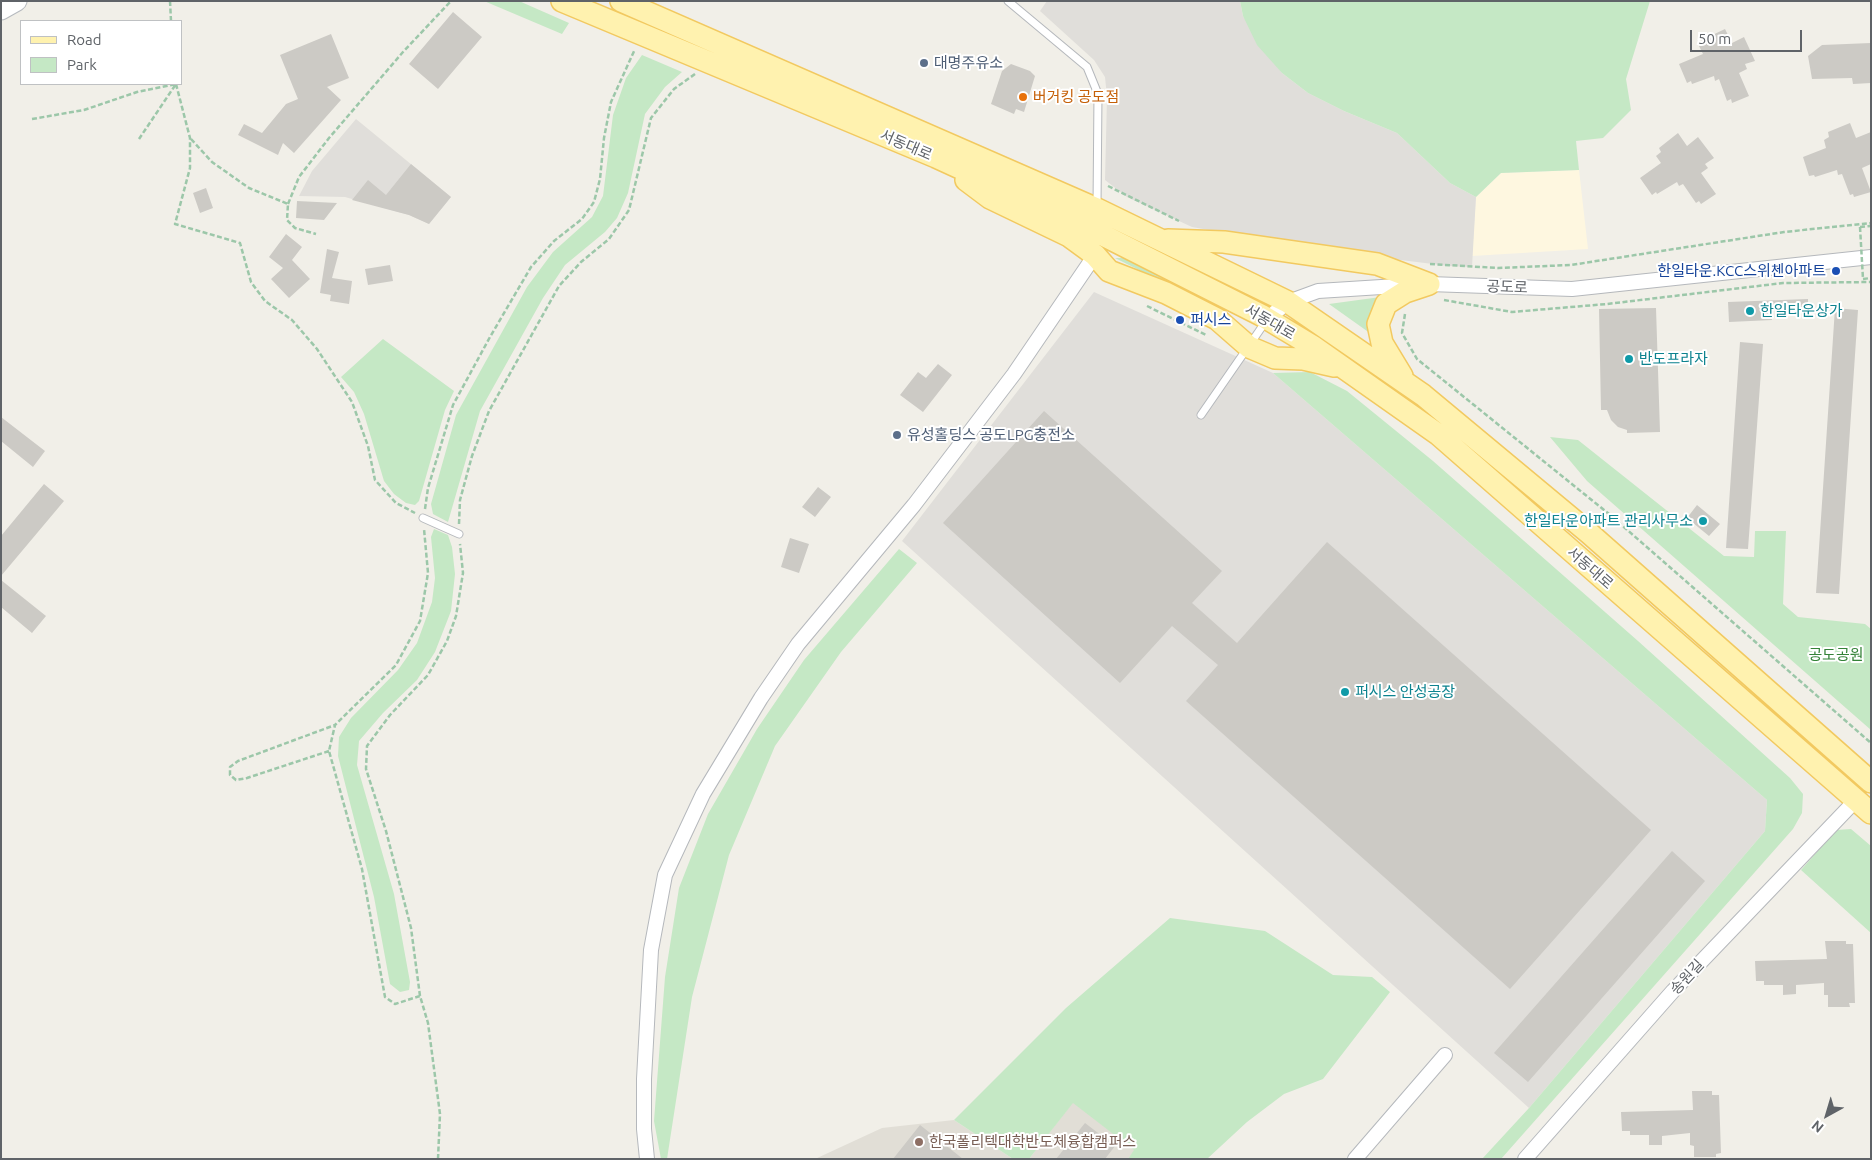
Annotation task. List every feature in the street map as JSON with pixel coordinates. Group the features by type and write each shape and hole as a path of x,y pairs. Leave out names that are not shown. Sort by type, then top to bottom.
{"main road":[{"path":"1,10 17,1"},
{"name":"서동대로","path":"562,1 936,157 1069,218 1267,319 1347,368 1439,435 1863,806"},
{"name":"서동대로","path":"621,1 1097,209 1288,302 1404,381 1589,533 1871,782"},
{"path":"936,157 990,198 1068,236 1095,255 1109,271 1166,293 1217,319 1250,347 1275,358 1303,359 1347,368"},
{"path":"1160,240 1224,242 1377,264 1433,282"},
{"path":"1404,381 1382,343 1378,324 1386,304 1405,292 1433,282"}],"street":[{"path":"647,1159 644,1129 644,1079 652,950 665,875 703,794 761,698 798,644 914,505 1002,389 1095,255"},
{"name":"공도로","path":"1267,319 1288,302 1318,291 1433,282 1572,288 1871,257"},
{"name":"송원길","path":"1524,1159 1673,991 1863,806"},
{"path":"1355,1159 1445,1055"}],"lane":[{"path":"1008,1 1087,67 1098,94 1099,182 1097,209"},
{"name":"공도로","path":"1201,415 1250,347 1267,319"},
{"path":"423,518 459,534"}],"path":[{"path":"170,1 171,20"},
{"path":"316,234 295,228 288,220 288,204 299,177 329,138 403,52 451,1"},
{"path":"438,1159 440,1114 428,1024 420,996 408,919 386,831 366,769 367,746 390,715 428,674 447,641 456,616 463,572 459,534 460,500 472,456 489,411 558,286 581,262 609,239 629,210 651,118 674,89 711,63"},
{"path":"32,119 84,110 137,92 171,85"},
{"path":"139,139 175,85"},
{"path":"176,85 190,138 190,168 175,224 240,243 251,282 265,301 292,320 310,342 352,402 368,446 375,480 396,503 423,518"},
{"path":"190,138 212,162 249,188 288,204"},
{"path":"1099,182 1184,223"},
{"path":"1871,224 1860,227 1864,279 1871,280"},
{"path":"1433,282 1498,268 1571,264 1784,232 1871,224"},
{"path":"1433,282 1512,312 1607,304 1783,283 1871,280"},
{"path":"1409,309 1404,316 1402,333 1417,359 1609,514 1871,743"},
{"path":"1201,333 1206,336"},
{"path":"328,751 247,778 236,780 230,775 230,767 238,761 335,725"}],"shaded area":[{"path":"1047,1 1240,1 1243,16 1282,73 1308,93 1344,111 1397,133 1450,183 1476,197 1472,267 1449,266 1320,250 1192,227 1127,197 1105,180 1107,97 1105,77 1094,60 1040,11"},
{"path":"356,119 451,197 429,224 409,215 345,197 299,196 312,171"},
{"path":"1579,170 1588,249 1472,256 1476,197 1501,173"},
{"path":"1094,292 1273,373 1767,800 1765,831 1529,1108 902,541"},
{"name":"한국폴리텍대학반도체융합캠퍼스","path":"1073,1102 1135,1150 1128,1159 1029,1159"},
{"name":"한국폴리텍대학반도체융합캠퍼스","path":"954,1120 1013,1159 815,1159 882,1128"}],"green space":[{"path":"484,1 519,1 569,23 562,34"},
{"path":"1240,1 1650,1 1626,79 1631,110 1603,138 1576,141 1579,170 1501,173 1476,197 1450,183 1397,133 1344,111 1308,93 1282,73 1257,45 1243,16"},
{"path":"642,55 682,72 665,87 645,114 628,193 617,218 605,232 565,265 543,298 480,411 448,522 433,514 431,504 456,415 527,287 553,252 592,217 603,196 613,115 626,78"},
{"path":"1115,258 1125,258 1223,303 1219,310"},
{"path":"1388,296 1381,341 1329,304"},
{"path":"383,339 454,391 445,410 419,501 415,505 406,503 394,494 384,481 364,414 354,392 341,377"},
{"path":"1310,372 1347,391 1433,461 1638,641 1790,778 1803,794 1802,813 1793,829 1501,1159 1482,1159 1529,1108 1765,831 1767,800 1273,373"},
{"name":"공도공원","path":"1550,437 1578,440 1724,556 1754,557 1755,531 1786,531 1783,604 1798,617 1865,624 1871,629 1871,730 1587,481"},
{"path":"434,529 448,535 452,547 455,574 451,611 435,652 417,680 383,713 359,741 357,765 394,894 410,982 409,990 400,992 390,984 374,897 338,756 339,737 351,718 398,670 417,643 432,602 435,578 431,537"},
{"path":"899,549 917,563 841,652 775,746 729,855 692,997 667,1159 661,1159 654,1121 665,977 679,888 708,814 757,729 804,660"},
{"path":"1851,829 1871,846 1871,933 1801,870 1836,830"},
{"path":"1170,918 1265,931 1333,975 1372,977 1390,992 1323,1079 1284,1094 1247,1122 1207,1159 1128,1159 1134,1150 1073,1103 1029,1159 1013,1159 954,1120 1066,1008"}],"building":[{"path":"453,12 482,37 438,89 409,64"},
{"path":"1725,29 1732,43 1744,37 1755,61 1745,64 1747,69 1739,73 1749,96 1732,103 1731,99 1727,101 1719,79 1715,81 1714,76 1692,84 1691,81 1687,83 1679,64 1703,54 1699,46 1705,43 1704,39"},
{"path":"331,34 349,78 327,87 341,100 294,153 283,143 278,155 238,135 244,124 262,133 286,104 298,99 280,55"},
{"path":"1871,43 1871,83 1853,84 1852,78 1812,79 1808,56 1822,45"},
{"path":"1011,64 1030,71 1035,76 1024,112 1016,109 1014,114 991,104 1002,71"},
{"path":"1850,123 1856,138 1871,132 1871,164 1862,168 1871,192 1854,197 1853,194 1850,195 1842,174 1838,175 1837,170 1815,177 1814,175 1809,176 1803,157 1826,148 1824,140 1829,137 1828,132"},
{"path":"1678,133 1687,146 1698,137 1714,158 1705,164 1708,168 1701,173 1716,194 1701,204 1699,201 1696,203 1683,184 1679,186 1677,182 1652,195 1640,178 1661,163 1656,156 1661,152 1659,148"},
{"path":"411,164 451,197 429,224 409,215 352,200 368,180 386,195"},
{"path":"206,188 213,208 200,213 193,193"},
{"path":"297,201 337,203 324,220 296,218"},
{"path":"286,234 302,247 292,260 310,279 289,298 271,279 283,268 269,257"},
{"path":"327,249 339,252 332,278 352,281 349,304 330,301 331,295 320,293"},
{"path":"390,265 393,281 368,285 365,269"},
{"name":"한일타운상가","path":"1808,299 1808,312 1771,311 1772,320 1729,322 1728,302"},
{"name":"반도프라자","path":"1656,308 1660,432 1627,433 1627,430 1618,427 1611,420 1607,410 1601,410 1599,309"},
{"path":"1835,308 1858,310 1839,594 1816,593"},
{"path":"1740,342 1763,344 1748,549 1726,548"},
{"path":"938,364 952,375 923,412 900,395 918,372 926,378"},
{"name":"퍼시스 안성공장","path":"1044,411 1222,571 1192,603 1237,643 1327,542 1651,830 1510,989 1186,701 1218,665 1172,626 1120,683 943,523"},
{"path":"1,417 45,451 33,467 1,441"},
{"path":"44,484 64,501 1,576 1,536"},
{"path":"818,487 831,497 815,517 802,507"},
{"name":"한일타운아파트 관리사무소","path":"1697,505 1720,524 1709,536 1687,518"},
{"path":"790,538 809,544 799,573 781,567"},
{"path":"1,580 46,616 32,633 1,607"},
{"path":"1672,851 1705,881 1528,1082 1494,1053"},
{"path":"1825,941 1846,941 1846,944 1853,944 1855,1003 1849,1003 1850,1007 1828,1007 1828,995 1824,995 1824,983 1796,985 1796,994 1783,995 1783,985 1764,985 1764,981 1756,981 1755,961 1827,959"},
{"path":"1692,1091 1712,1091 1712,1095 1719,1095 1721,1153 1716,1154 1716,1157 1694,1157 1694,1146 1690,1145 1690,1133 1662,1136 1662,1145 1649,1145 1649,1135 1630,1135 1630,1131 1622,1131 1621,1112 1693,1110"},
{"path":"1085,1123 1115,1146 1105,1159 1056,1159"},
{"path":"920,1125 963,1159 893,1159"}],"place":[{"name":"대명주유소","path":"924,63"},
{"name":"버거킹 공도점","path":"1023,97"},
{"name":"한일타운.KCC스위첸아파트","path":"1836,271"},
{"name":"한일타운상가","path":"1750,311"},
{"name":"퍼시스","path":"1180,320"},
{"name":"반도프라자","path":"1629,359"},
{"name":"유성홀딩스 공도LPG충전소","path":"897,435"},
{"name":"한일타운아파트 관리사무소","path":"1703,521"},
{"name":"퍼시스 안성공장","path":"1345,692"},
{"name":"한국폴리텍대학반도체융합캠퍼스","path":"919,1142"}]}
